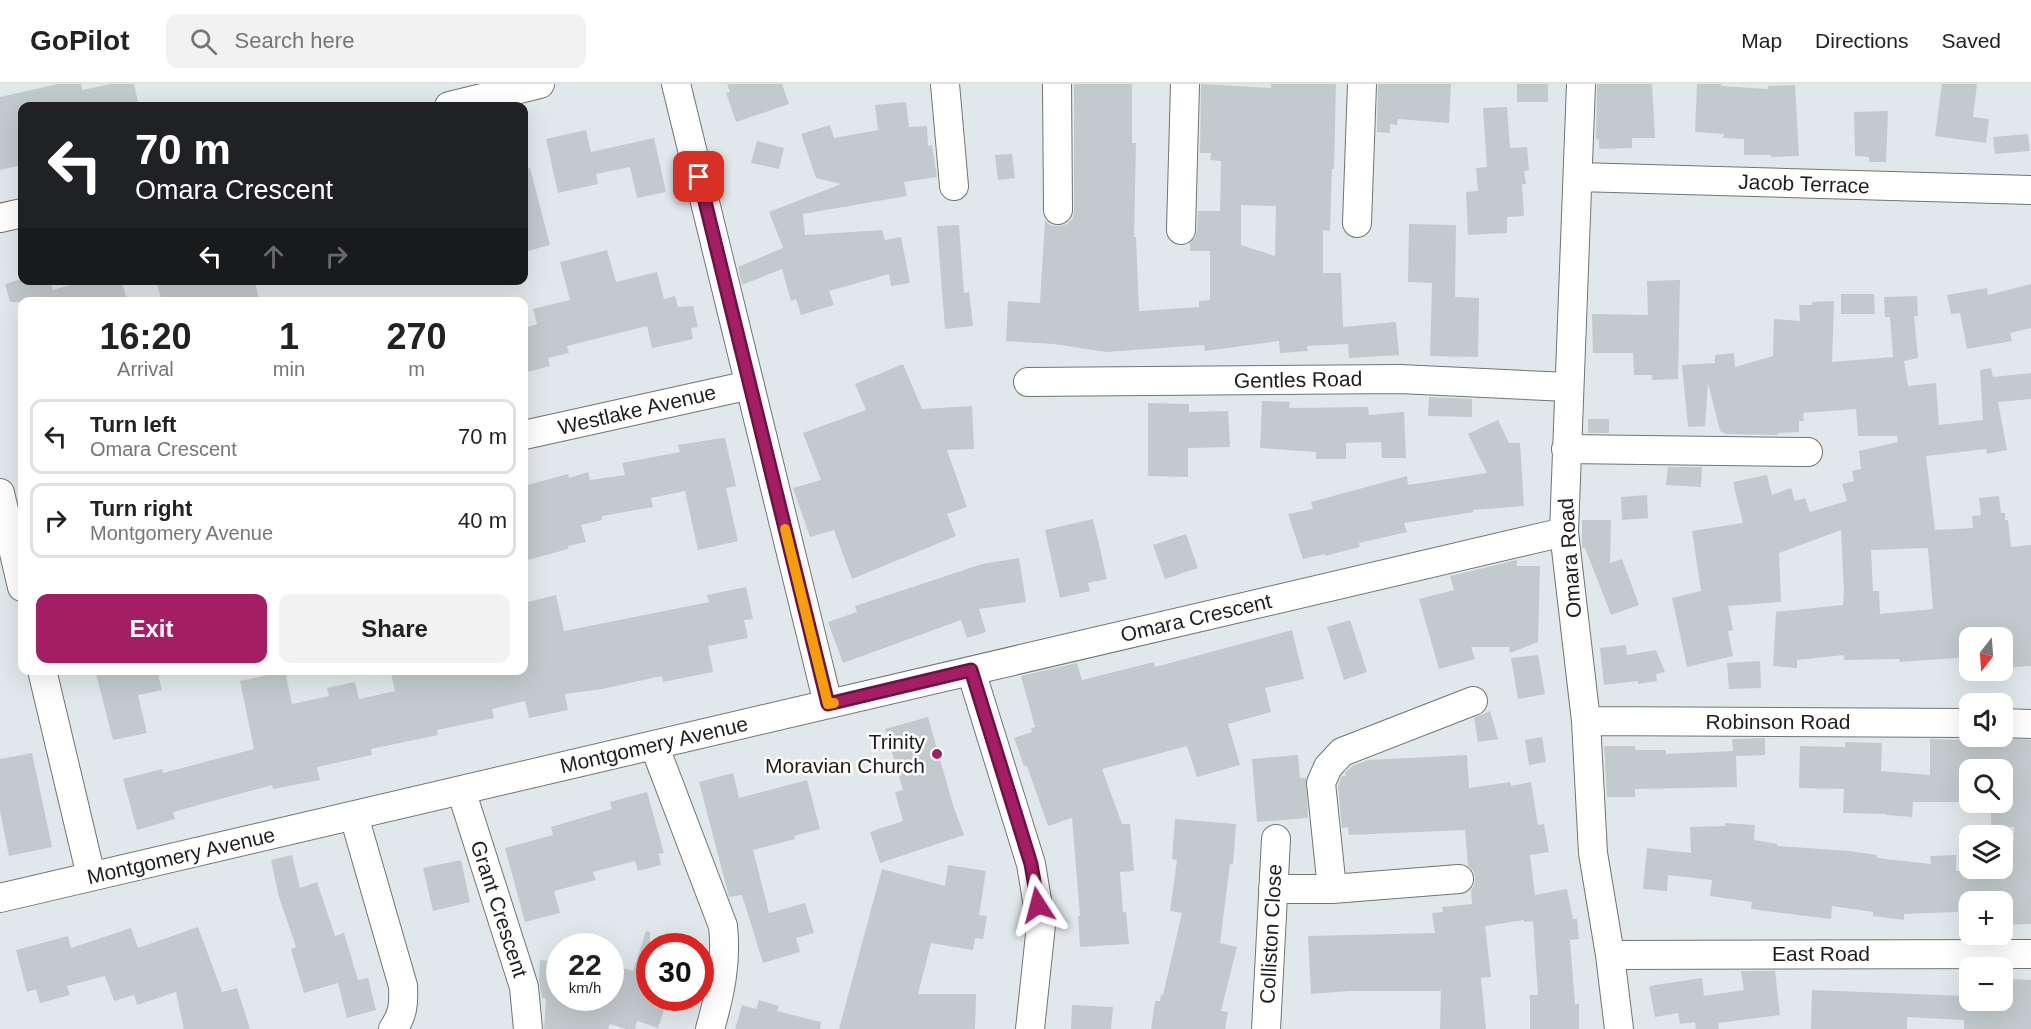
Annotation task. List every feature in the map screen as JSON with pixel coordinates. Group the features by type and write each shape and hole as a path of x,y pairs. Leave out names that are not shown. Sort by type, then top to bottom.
{"street":[{"path":"466,102 540,84"},
{"path":"676,84 828,704"},
{"path":"945,84 954,186"},
{"path":"1057,84 1058,210"},
{"path":"1181,230 1185,84"},
{"path":"1357,223 1362,84"},
{"name":"Omara Road","path":"1581,84 1564,532 1586,721 1593,853 1610,955 1619,1029"},
{"name":"Jacob Terrace","path":"1578,177 2031,190"},
{"path":"0,218 18,214"},
{"name":"Gentles Road","path":"1028,382 1400,379 1568,387"},
{"name":"Westlake Avenue","path":"528,434 750,385"},
{"path":"1566,449 1808,452"},
{"path":"0,493 18,573"},
{"name":"Omara Crescent","path":"828,704 1564,532"},
{"path":"971,670 1031,864 1041,925 1030,1029"},
{"path":"43,675 91,876"},
{"path":"1332,889 1321,783 1329,767 1342,752 1473,701"},
{"name":"Montgomery Avenue","path":"0,898 828,704"},
{"name":"Robinson Road","path":"1586,721 1959,723"},
{"path":"2013,723 2031,724"},
{"path":"654,745 723,926 726,952 723,980 710,1029"},
{"name":"Grant Crescent","path":"461,790 524,987 528,1029"},
{"path":"354,816 403,986 402,1011 393,1029"},
{"name":"Colliston Close","path":"1272,1028 1273,889 1276,839"},
{"path":"1273,889 1332,889 1459,879"},
{"name":"East Road","path":"1610,955 2031,954"}],"building":[{"path":"58,84 81,84 82,90 111,84 134,84 138,102 18,102 18,166 0,170 0,97"},
{"path":"727,84 782,84 789,104 736,122 726,93 730,92"},
{"path":"1074,84 1132,84 1132,143 1136,143 1134,237 1136,237 1139,311 1199,307 1199,301 1210,300 1210,251 1190,251 1190,243 1197,231 1198,211 1220,211 1221,161 1210,160 1211,153 1200,153 1201,84 1271,88 1271,84 1336,84 1330,231 1323,230 1323,273 1341,273 1343,327 1396,322 1399,355 1349,358 1348,344 1307,346 1308,351 1280,353 1279,341 1205,351 1204,345 1106,352 1054,344 1006,341 1008,301 1040,303 1045,220 1050,225 1067,224 1073,218","holes":["1241,205 1276,206 1275,256 1241,245"]},
{"path":"1378,84 1451,84 1449,123 1398,119 1397,125 1390,124 1390,133 1377,132"},
{"path":"1517,84 1548,84 1548,102 1517,102"},
{"path":"1597,84 1652,84 1655,138 1632,138 1632,148 1599,149 1599,139 1596,140"},
{"path":"1697,84 1768,89 1768,86 1795,85 1799,156 1744,155 1744,139 1723,138 1724,134 1695,132"},
{"path":"1942,84 1977,84 1973,117 1989,119 1986,143 1935,136"},
{"path":"906,102 909,127 927,126 928,146 932,145 937,177 904,182 907,196 803,214 805,235 882,230 885,240 901,237 910,283 891,286 889,274 829,291 834,305 801,315 796,299 791,301 782,269 742,285 738,267 783,248 769,212 841,184 816,178 801,134 830,125 834,138 878,130 875,105"},
{"path":"1507,107 1510,148 1527,147 1529,170 1524,171 1526,184 1522,184 1524,216 1507,217 1507,233 1468,235 1466,192 1478,191 1476,168 1487,167 1483,108"},
{"path":"1888,111 1886,162 1869,162 1869,157 1855,156 1854,112"},
{"path":"586,130 591,152 654,138 666,192 637,198 630,167 596,174 598,184 558,193 546,139"},
{"path":"2028,134 2030,151 1995,154 1993,137"},
{"path":"757,141 784,148 779,169 751,163"},
{"path":"1012,154 1015,178 998,180 995,155"},
{"path":"528,168 530,168 550,245 528,251"},
{"path":"1409,224 1456,225 1455,297 1479,298 1478,357 1430,356 1432,283 1408,282"},
{"path":"959,225 964,293 969,292 973,326 945,329 937,226"},
{"path":"607,250 616,282 657,272 664,299 675,296 678,307 693,306 698,327 691,328 693,339 652,348 647,326 567,346 569,353 548,358 550,366 528,372 528,327 537,324 533,309 570,300 560,262"},
{"path":"18,280 18,285 52,285 53,290 70,285 123,285 126,297 18,297 18,302 10,302 5,284"},
{"path":"1680,280 1678,379 1652,380 1652,375 1634,375 1633,353 1593,353 1592,314 1648,315 1647,281"},
{"path":"2031,284 2031,328 2010,333 2012,341 1967,349 1960,313 1951,314 1947,295 1987,288 1988,295"},
{"path":"157,285 255,285 259,297 161,297"},
{"path":"1841,294 1874,294 1875,314 1841,314"},
{"path":"1917,296 1918,316 1914,316 1918,358 1904,361 1908,386 1936,383 1939,425 1983,420 1980,370 1991,368 1993,377 2031,373 2031,399 1998,402 2007,450 1987,454 1986,449 1926,456 1935,530 1973,528 1972,516 1981,515 1979,498 1999,496 2001,513 2005,513 2005,520 2008,520 2011,547 2031,545 2031,666 2013,667 2013,627 1959,627 1959,658 1900,662 1899,659 1844,660 1844,655 1797,660 1797,668 1773,666 1776,612 1843,605 1841,530 1779,553 1781,602 1728,606 1733,630 1728,631 1733,656 1687,667 1672,598 1701,591 1692,531 1743,523 1733,482 1767,475 1772,495 1791,488 1795,501 1805,498 1810,512 1847,501 1842,484 1854,481 1852,471 1861,469 1859,451 1898,442 1897,436 1858,436 1856,409 1803,413 1804,421 1799,421 1799,432 1778,433 1778,435 1726,434 1720,431 1708,383 1705,426 1688,427 1682,365 1715,363 1715,355 1734,353 1735,367 1773,356 1774,319 1800,321 1799,305 1834,301 1832,362 1893,357 1890,317 1885,317 1884,297","holes":["1928,548 1933,609 1880,614 1879,591 1873,591 1871,550"]},
{"path":"903,364 922,409 972,406 974,449 947,450 967,507 947,514 956,536 852,579 834,530 810,537 793,488 821,480 803,433 866,410 855,384"},
{"path":"1429,397 1472,399 1472,417 1428,416"},
{"path":"1262,401 1290,402 1289,408 1368,407 1369,415 1404,412 1406,458 1382,458 1381,442 1346,443 1346,459 1316,459 1316,452 1260,448"},
{"path":"1148,403 1189,404 1189,412 1228,411 1230,447 1188,448 1188,477 1148,476"},
{"path":"1588,419 1609,419 1609,433 1588,433"},
{"path":"1498,420 1509,443 1520,443 1524,506 1473,510 1474,512 1404,523 1407,532 1359,543 1360,547 1303,559 1288,514 1313,509 1311,502 1407,476 1408,485 1487,473 1468,434"},
{"path":"725,438 736,486 726,488 738,541 698,550 685,491 651,498 653,507 602,516 602,520 581,525 586,542 528,560 528,485 568,474 569,478 588,472 590,480 625,475 622,463 680,452 678,445"},
{"path":"1668,467 1702,467 1701,487 1666,485"},
{"path":"1647,495 1648,518 1622,520 1621,497"},
{"path":"1093,519 1107,579 1088,583 1090,591 1060,598 1045,530"},
{"path":"1582,520 1611,520 1610,563 1622,559 1639,605 1611,615 1585,548 1582,548"},
{"path":"1186,534 1198,568 1165,579 1153,545"},
{"path":"1019,558 1026,602 979,609 986,632 967,638 961,620 843,663 828,622 857,612 855,606 982,564"},
{"path":"1517,560 1517,566 1540,566 1538,642 1510,653 1509,647 1471,647 1475,659 1439,669 1419,599 1454,590 1450,576"},
{"path":"746,587 753,619 744,620 748,638 708,646 713,672 663,682 662,676 602,689 565,694 568,710 529,718 525,701 492,709 494,718 437,730 438,735 371,749 372,755 317,767 320,780 273,789 272,785 173,812 175,819 137,830 123,779 162,769 163,773 254,749 240,681 267,675 286,675 292,704 329,696 327,688 355,682 359,699 395,691 391,675 528,675 528,602 556,595 564,631 709,602 707,595"},
{"path":"1350,620 1367,672 1344,680 1327,627"},
{"path":"1292,630 1304,679 1265,688 1271,712 1228,724 1240,765 1197,777 1187,746 1102,769 1122,824 1130,824 1134,871 1120,872 1123,912 1126,912 1129,944 1080,947 1078,916 1080,916 1072,818 1048,826 1027,766 1024,766 1014,738 1032,732 1031,728 1035,727 1021,676 1077,663 1082,680 1154,662 1155,667"},
{"path":"1626,645 1627,655 1656,650 1665,672 1656,674 1657,681 1604,685 1600,648"},
{"path":"1538,655 1545,694 1518,699 1511,658"},
{"path":"1760,661 1761,688 1729,689 1727,663"},
{"path":"96,675 158,675 162,690 138,695 147,733 113,740"},
{"path":"1490,711 1498,739 1478,742 1474,718"},
{"path":"928,717 964,835 880,863 870,832 903,821 895,792 903,790 885,729"},
{"path":"1542,737 1546,762 1529,765 1525,740"},
{"path":"1765,738 1765,755 1736,756 1737,787 1635,789 1635,797 1607,797 1604,746 1635,746 1635,750 1666,750 1666,754 1733,751 1732,739"},
{"path":"1930,739 1959,740 1959,747 2013,747 2013,739 2031,740 2031,924 2013,925 2013,891 1959,891 1958,912 1904,914 1904,920 1873,916 1873,912 1832,906 1831,919 1751,909 1752,902 1710,896 1712,880 1668,875 1667,891 1643,889 1647,848 1691,853 1690,827 1725,826 1725,823 1755,825 1754,840 1777,844 1777,846 1849,851 1877,855 1877,858 1931,864 1930,856 1956,855 1956,871 1959,871 1959,879 2013,879 2014,827 2013,825 1991,825 1991,813 2013,813 2013,759 1959,759 1959,802 1913,802 1912,817 1843,813 1844,789 1799,788 1800,746 1845,747 1845,742 1882,743 1881,771 1930,775"},
{"path":"32,753 52,847 9,856 0,811 0,759"},
{"path":"1298,755 1300,778 1306,778 1308,818 1257,822 1252,759"},
{"path":"1467,755 1469,788 1510,782 1511,786 1531,782 1538,825 1544,824 1549,852 1530,855 1535,895 1567,889 1573,919 1577,919 1579,939 1570,940 1575,1004 1579,1004 1579,1029 1530,1029 1530,995 1538,995 1533,921 1524,922 1524,920 1485,926 1491,977 1481,978 1486,1029 1440,1029 1441,991 1350,991 1311,994 1308,936 1435,933 1432,913 1443,912 1442,907 1472,904 1471,890 1475,877 1473,870 1468,866 1465,830 1349,835 1348,827 1342,828 1338,786 1342,776 1346,776 1345,773 1352,766 1368,760"},
{"path":"733,773 739,798 807,780 820,829 794,836 795,839 753,850 769,913 805,903 814,933 796,938 800,952 763,963 742,895 729,897 699,782"},
{"path":"647,792 664,853 659,854 661,865 638,871 635,861 593,872 596,880 554,891 560,913 525,922 505,848 553,835 551,827 612,809 610,802"},
{"path":"1175,819 1236,824 1233,864 1230,864 1220,943 1237,947 1221,1011 1228,1012 1225,1029 1151,1029 1155,1001 1160,1001 1161,994 1163,995 1182,913 1170,911 1177,860 1172,859"},
{"path":"292,855 300,888 317,882 335,936 344,933 358,980 368,978 376,1010 347,1018 338,983 304,993 291,949 296,947 279,897 271,860"},
{"path":"461,860 470,902 433,911 423,868"},
{"path":"948,865 986,871 979,915 987,916 983,939 975,938 973,950 931,943 918,994 976,994 975,1029 839,1029 882,869 945,886"},
{"path":"198,927 222,992 237,988 250,1029 184,1029 176,992 137,1005 134,995 114,1001 105,976 67,986 70,995 40,1003 36,989 27,992 16,950 68,936 71,948 131,928 138,948"},
{"path":"540,960 546,961 546,998 542,998 539,979"},
{"path":"636,962 636,1011 664,1011 658,1028 637,1021 635,1029 610,1024 608,1029 544,1029 546,998 546,1011 624,1011 624,968 633,971"},
{"path":"1741,971 1775,971 1780,1015 1718,1023 1719,1029 1696,1029 1695,1022 1680,1024 1678,1013 1655,1017 1649,986 1702,978 1704,996 1744,990"},
{"path":"2013,979 2031,980 2031,1029 1964,1029 1964,1020 1907,1017 1907,1029 1811,1029 1812,990 1959,996 1959,1011 2013,1011"},
{"path":"759,1000 779,1006 777,1011 821,1022 820,1029 735,1029 742,1005 756,1009"},
{"path":"1072,1005 1113,1007 1111,1029 1071,1029"}],"slow traffic":[{"path":"785,529 828,704 834,703"}],"place":[{"name":"Trinity Moravian Church","path":"937,754"}],"route":[{"path":"699,177 828,704 971,670 1031,864 1038,905"}]}
